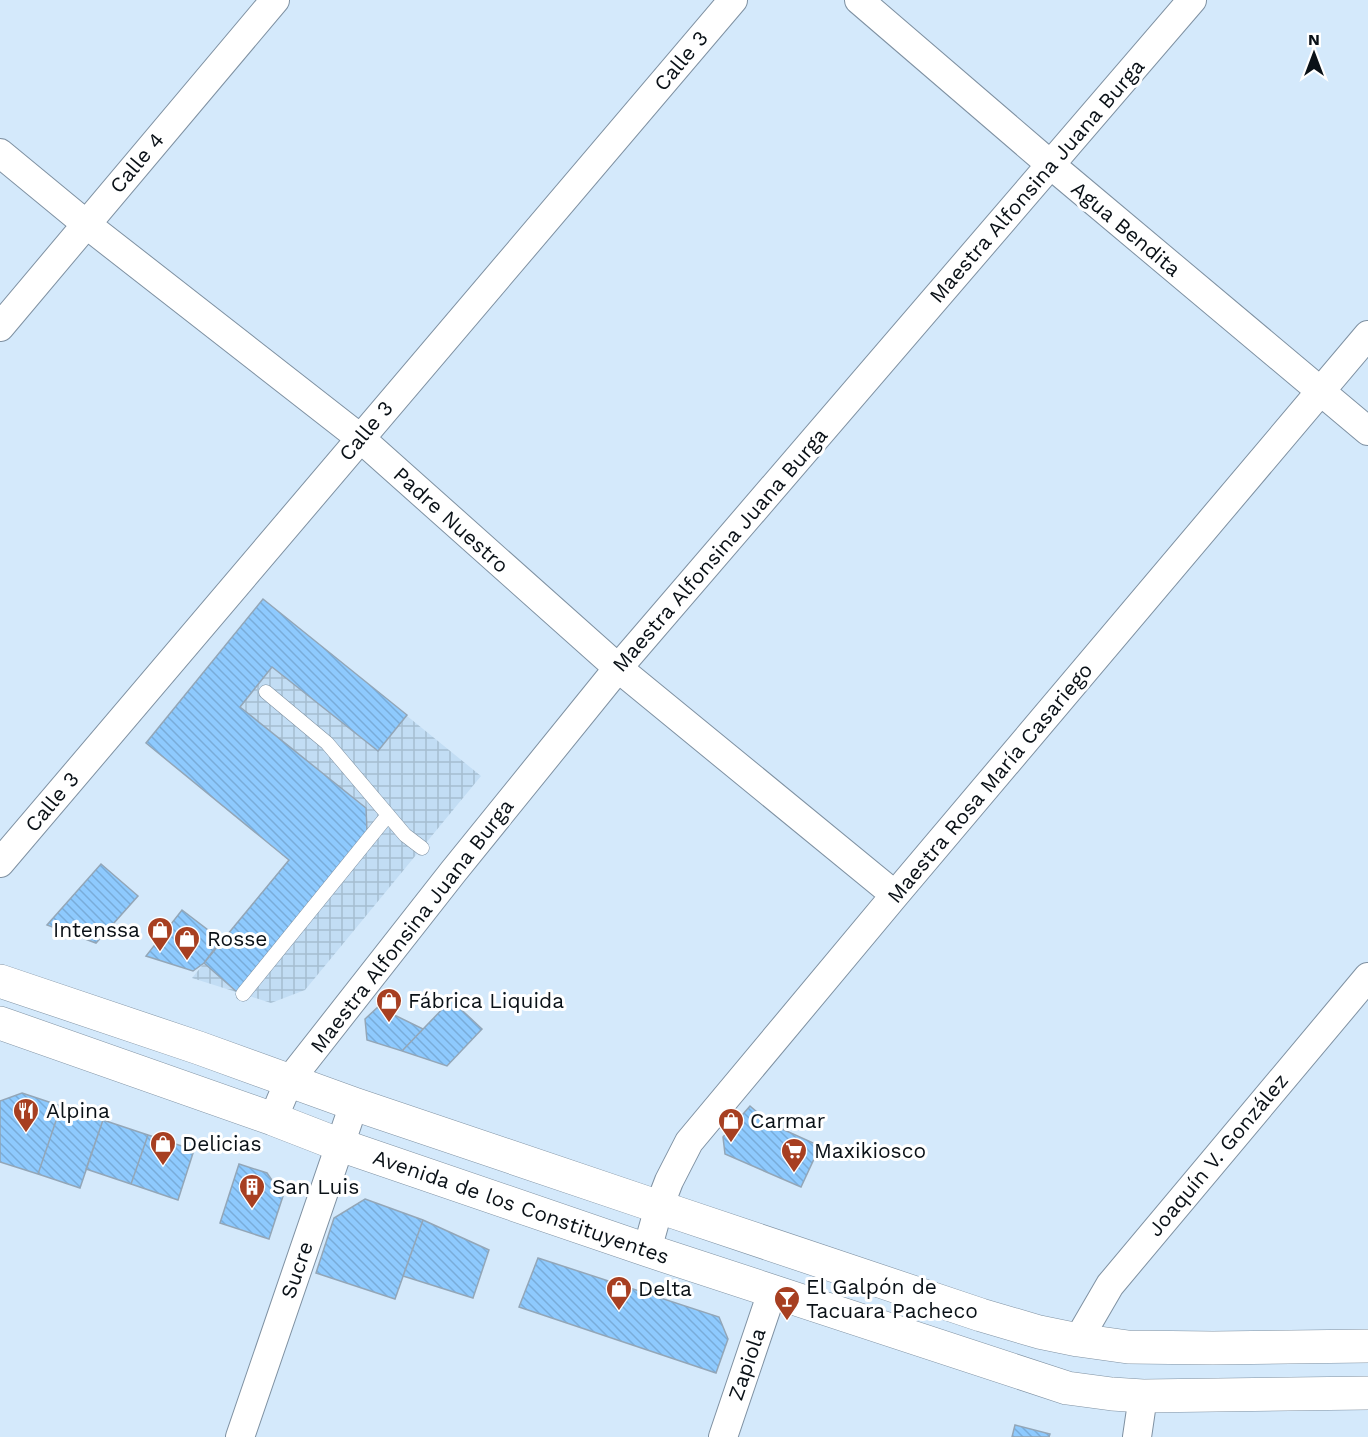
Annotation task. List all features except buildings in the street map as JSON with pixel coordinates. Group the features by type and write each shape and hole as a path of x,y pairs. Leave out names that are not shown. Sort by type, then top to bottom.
{"main road":[{"name":"Avenida de los Constituyentes","path":"0,981 200,1048 354,1104 981,1315 1039,1332 1128,1347 1368,1346"},
{"name":"Avenida de los Constituyentes","path":"0,1023 273,1119 340,1145 772,1292 1067,1388 1143,1396 1368,1393"}],"street":[{"name":"Calle 4","path":"0,327 275,0"},
{"name":"Calle 3","path":"0,863 733,0"},
{"name":"Agua Bendita","path":"859,0 1051,165 1368,431"},
{"name":"Maestra Alfonsina Juana Burga","path":"273,1119 289,1080 618,668 1192,0"},
{"name":"Padre Nuestro","path":"0,153 86,224 360,438 618,668 895,895"},
{"name":"Maestra Rosa María Casariego","path":"647,1250 669,1181 689,1142 1368,335"},
{"name":"Joaquín V. González","path":"1078,1340 1110,1285 1368,977"},
{"name":"Sucre","path":"240,1437 354,1104"},
{"name":"Zapiola","path":"723,1437 772,1292"},
{"path":"1137,1437 1143,1396"}],"lane":[{"path":"266,692 327,743 405,835 422,848"},
{"path":"243,994 388,815"}],"shaded area":[{"path":"263,599 481,776 305,990 271,1003 192,978 288,860 146,743"}],"place":[{"name":"Intenssa","path":"160,953"},
{"name":"Rosse","path":"187,962"},
{"name":"Fábrica Liquida","path":"389,1024"},
{"name":"Alpina","path":"26,1134"},
{"name":"Carmar","path":"731,1144"},
{"name":"Delicias","path":"163,1167"},
{"name":"Maxikiosco","path":"794,1174"},
{"name":"San Luis","path":"252,1210"},
{"name":"Delta","path":"619,1312"},
{"name":"El Galpón de Tacuara Pacheco","path":"787,1322"}]}
